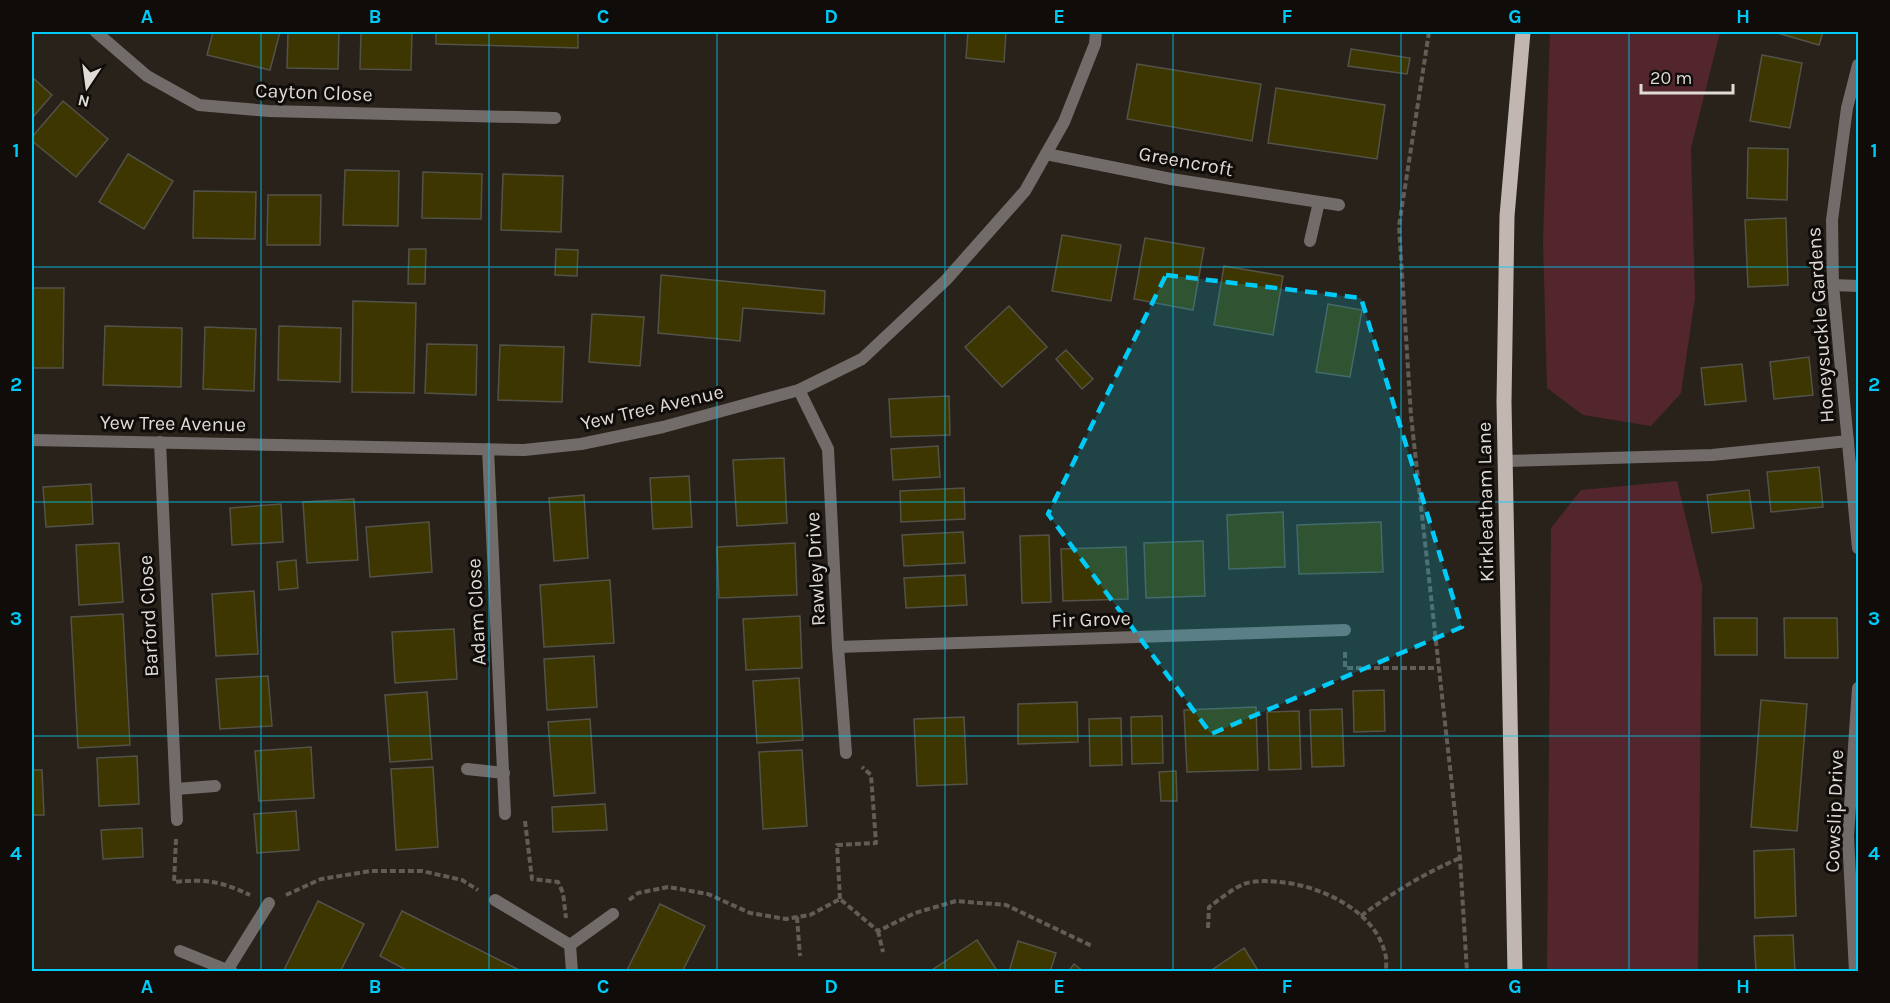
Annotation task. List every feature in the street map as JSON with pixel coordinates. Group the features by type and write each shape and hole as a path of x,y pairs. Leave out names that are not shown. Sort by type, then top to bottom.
{"main road":[{"name":"Kirkleatham Lane","path":"1515,972 1504,402 1507,216 1523,32"}],"street":[{"name":"Cayton Close","path":"96,32 147,76 199,105 269,111 555,118"},
{"name":"Yew Tree Avenue","path":"32,440 524,450 581,444 663,427 799,390 862,359 946,280 1025,191 1064,122 1095,44 1096,32"},
{"name":"Honeysuckle Gardens","path":"1848,441 1833,285 1832,220 1847,108 1858,65"},
{"name":"Greencroft","path":"1046,154 1171,179 1339,205"},
{"path":"1310,241 1319,202"},
{"path":"1833,285 1858,286"},
{"name":"Rawley Drive","path":"799,390 828,449 846,753"},
{"path":"1505,461 1713,455 1848,441 1858,548"},
{"name":"Barford Close","path":"160,442 177,820"},
{"name":"Adam Close","path":"488,449 506,814"},
{"name":"Fir Grove","path":"838,647 1345,630"},
{"name":"Cowslip Drive","path":"1855,972 1853,836 1858,688"},
{"path":"467,770 504,773"},
{"path":"176,789 215,786"},
{"path":"495,900 570,945"},
{"path":"180,951 230,970 269,903"},
{"path":"570,945 613,914"},
{"path":"570,945 572,972"}],"path":[{"path":"1429,32 1399,226 1411,416 1460,858 1467,972"},
{"path":"1345,630 1345,668 1439,668"},
{"path":"846,753 871,775 876,843 837,844 840,899 878,931 883,952"},
{"path":"506,814 525,816 532,879 558,882 563,893 570,945"},
{"path":"177,820 174,882 202,879 225,884 269,903 321,879 371,871 422,871 462,880 495,900"},
{"path":"1361,916 1390,895 1460,858"},
{"path":"1208,928 1209,907 1245,883 1271,881 1300,884 1335,897 1361,916 1379,938 1386,954 1386,972"},
{"path":"613,914 638,893 668,887 708,894 750,913 786,919 810,915 840,899"},
{"path":"878,931 915,913 956,901 1006,905 1092,946"},
{"path":"797,917 800,956"}],"highlighted area":[{"path":"1166,275 1361,298 1462,627 1211,734 1048,514"}],"shaded area":[{"path":"1550,32 1720,32 1691,148 1695,298 1681,393 1651,426 1583,415 1547,388 1543,240"},
{"path":"1677,481 1702,585 1698,971 1547,971 1551,528 1581,490"}],"building":[{"path":"213,32 280,32 270,70 207,55"},
{"path":"288,32 339,32 338,69 287,68"},
{"path":"361,32 412,32 411,70 360,69"},
{"path":"436,32 578,32 578,48 436,44"},
{"path":"968,32 1006,32 1004,62 966,58"},
{"path":"1774,32 1823,32 1819,45"},
{"path":"1351,49 1410,58 1407,74 1348,66"},
{"path":"1762,55 1802,63 1790,128 1750,121"},
{"path":"1137,64 1261,84 1252,141 1127,119"},
{"path":"32,77 52,95 32,118"},
{"path":"1276,88 1385,105 1377,159 1268,143"},
{"path":"63,101 108,139 76,177 32,141 32,137"},
{"path":"1748,148 1788,149 1787,200 1747,198"},
{"path":"128,154 173,181 144,229 99,202"},
{"path":"345,170 399,171 398,226 343,225"},
{"path":"423,172 482,174 481,219 422,218"},
{"path":"503,174 563,176 561,232 501,230"},
{"path":"194,191 256,192 255,239 193,238"},
{"path":"268,195 321,195 320,245 267,245"},
{"path":"1786,218 1788,285 1748,287 1745,220"},
{"path":"1062,235 1121,245 1111,301 1052,291"},
{"path":"1145,238 1204,248 1193,310 1134,299"},
{"path":"409,249 426,249 425,284 408,284"},
{"path":"556,249 578,250 577,276 555,275"},
{"path":"1224,266 1283,276 1273,335 1214,325"},
{"path":"661,275 825,291 824,314 743,308 740,341 658,333"},
{"path":"32,288 64,288 63,368 32,368"},
{"path":"353,301 416,303 414,393 352,392"},
{"path":"1328,304 1362,310 1350,377 1316,372"},
{"path":"1009,306 1047,347 1002,387 965,347"},
{"path":"592,314 644,317 640,366 589,362"},
{"path":"105,326 182,328 181,387 103,385"},
{"path":"279,326 341,328 340,382 278,380"},
{"path":"205,327 256,329 254,391 203,389"},
{"path":"427,344 477,345 476,395 425,393"},
{"path":"500,345 564,347 562,402 498,400"},
{"path":"1066,350 1093,379 1082,389 1056,359"},
{"path":"1809,357 1813,395 1774,399 1770,362"},
{"path":"1742,364 1746,401 1705,405 1701,368"},
{"path":"949,396 950,435 891,437 889,399"},
{"path":"938,446 940,477 893,480 891,449"},
{"path":"784,458 787,523 737,526 733,460"},
{"path":"1819,467 1823,507 1771,512 1767,472"},
{"path":"689,476 692,527 653,529 650,478"},
{"path":"91,484 93,524 46,527 43,487"},
{"path":"964,488 965,519 901,522 900,491"},
{"path":"1749,490 1754,528 1712,533 1707,495"},
{"path":"584,495 588,558 554,561 549,498"},
{"path":"354,499 358,560 307,563 303,502"},
{"path":"281,504 283,542 232,545 230,508"},
{"path":"1283,512 1285,567 1229,569 1227,515"},
{"path":"429,522 432,572 370,577 366,527"},
{"path":"1381,522 1383,572 1299,574 1297,525"},
{"path":"963,532 965,563 904,566 902,535"},
{"path":"1049,535 1051,602 1022,603 1020,536"},
{"path":"1203,541 1205,596 1146,598 1144,543"},
{"path":"119,543 123,602 79,605 76,545"},
{"path":"795,543 797,595 719,598 717,547"},
{"path":"1126,547 1128,599 1063,601 1061,549"},
{"path":"296,560 298,588 279,590 277,562"},
{"path":"965,575 967,605 906,608 904,578"},
{"path":"610,580 614,643 544,647 540,585"},
{"path":"254,591 258,654 216,656 212,594"},
{"path":"123,614 130,745 78,748 71,617"},
{"path":"800,616 802,668 746,670 743,619"},
{"path":"1714,618 1757,618 1757,655 1715,655"},
{"path":"1784,618 1837,618 1838,658 1785,658"},
{"path":"454,629 457,679 395,683 392,632"},
{"path":"594,656 597,707 547,710 544,659"},
{"path":"268,676 272,726 220,729 216,679"},
{"path":"799,678 803,740 757,743 753,681"},
{"path":"1384,690 1385,731 1354,732 1353,691"},
{"path":"427,692 432,759 390,762 385,695"},
{"path":"1761,700 1807,704 1797,831 1751,827"},
{"path":"1077,702 1078,742 1018,744 1018,704"},
{"path":"1256,707 1258,770 1187,772 1184,710"},
{"path":"1342,709 1344,766 1312,767 1310,710"},
{"path":"1299,711 1301,769 1269,770 1267,712"},
{"path":"1162,716 1163,763 1132,764 1131,717"},
{"path":"964,717 967,784 917,786 914,719"},
{"path":"1121,718 1122,765 1090,766 1089,719"},
{"path":"590,719 595,793 554,796 548,722"},
{"path":"311,747 314,798 259,801 255,751"},
{"path":"802,750 807,826 763,829 759,752"},
{"path":"137,756 139,804 99,806 97,758"},
{"path":"433,767 438,847 396,850 391,769"},
{"path":"32,770 42,770 44,815 32,815"},
{"path":"1176,771 1177,801 1161,801 1159,772"},
{"path":"605,804 607,830 553,832 552,807"},
{"path":"296,811 299,850 257,853 254,814"},
{"path":"142,828 143,857 103,859 101,830"},
{"path":"1794,849 1796,916 1755,918 1754,851"},
{"path":"318,901 364,924 340,972 283,972"},
{"path":"660,904 705,926 682,972 626,972"},
{"path":"402,911 523,972 410,972 380,956"},
{"path":"1793,935 1795,972 1756,972 1754,936"},
{"path":"977,940 998,972 929,972"},
{"path":"1018,941 1056,953 1050,972 1009,972"},
{"path":"1244,948 1259,972 1209,972"},
{"path":"1074,964 1084,972 1068,972"}]}
